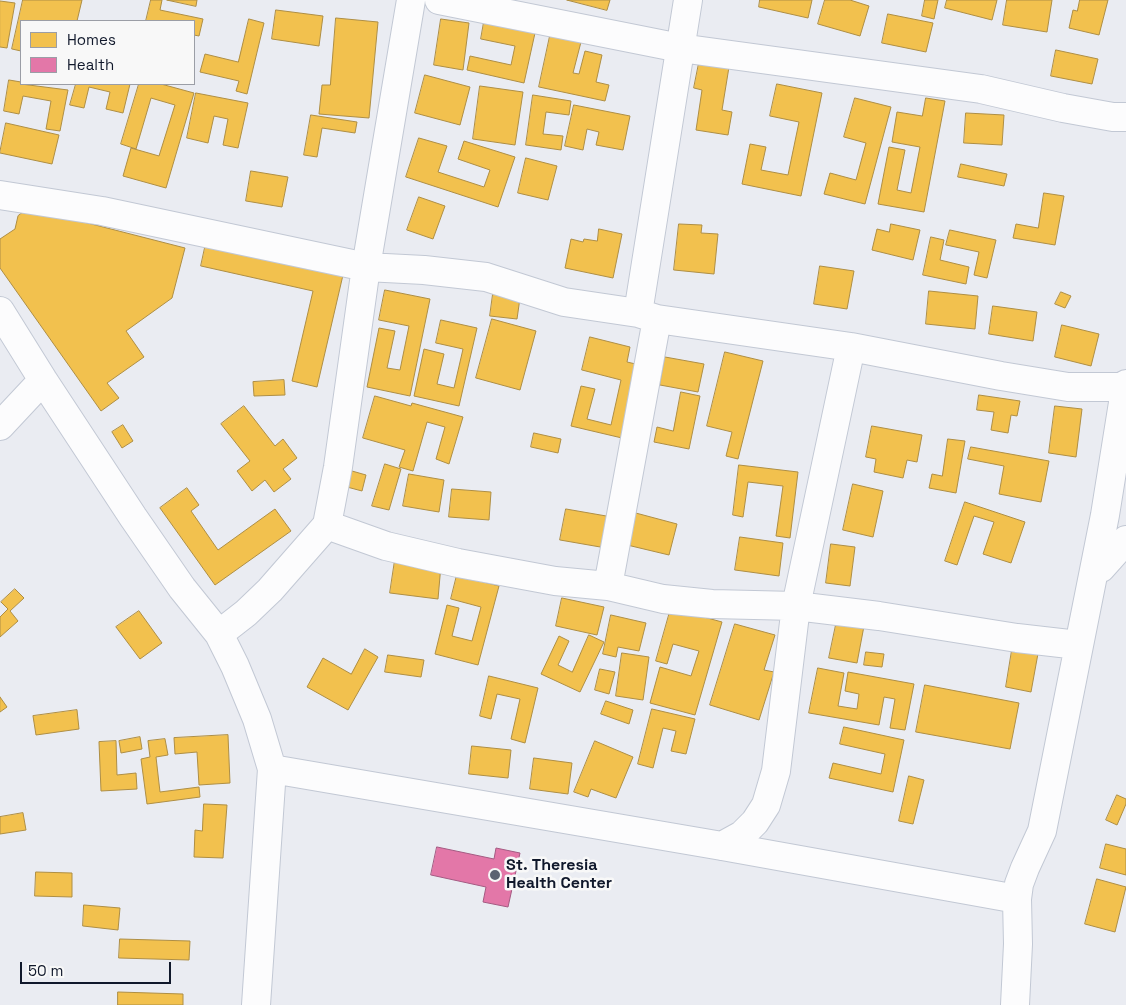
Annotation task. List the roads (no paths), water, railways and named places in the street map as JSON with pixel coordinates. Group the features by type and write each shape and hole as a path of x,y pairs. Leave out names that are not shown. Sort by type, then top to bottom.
{"street":[{"path":"219,634 246,613 270,590 327,525 338,467 366,267 411,0"},
{"path":"439,0 680,48 981,89 1122,120"},
{"path":"608,586 647,316 680,48 688,0"},
{"path":"0,196 102,211 366,267 424,270 486,277 564,302 851,347 1001,376 1068,387 1126,386 1115,510 1107,569"},
{"path":"0,311 43,380 182,588 219,634 235,666 257,719 272,769 256,1005"},
{"path":"722,846 742,835 755,822 766,805 776,771 796,606 851,347"},
{"path":"0,426 43,380"},
{"path":"327,525 386,546 458,564 555,581 608,586 664,599 712,604 796,606 1078,645"},
{"path":"1015,1005 1018,944 1017,899 1019,884 1042,831 1078,645 1107,569 1126,540"},
{"path":"272,769 722,846 1017,899"}],"place":[{"name":"St. Theresia Health Center","path":"495,875"}]}
